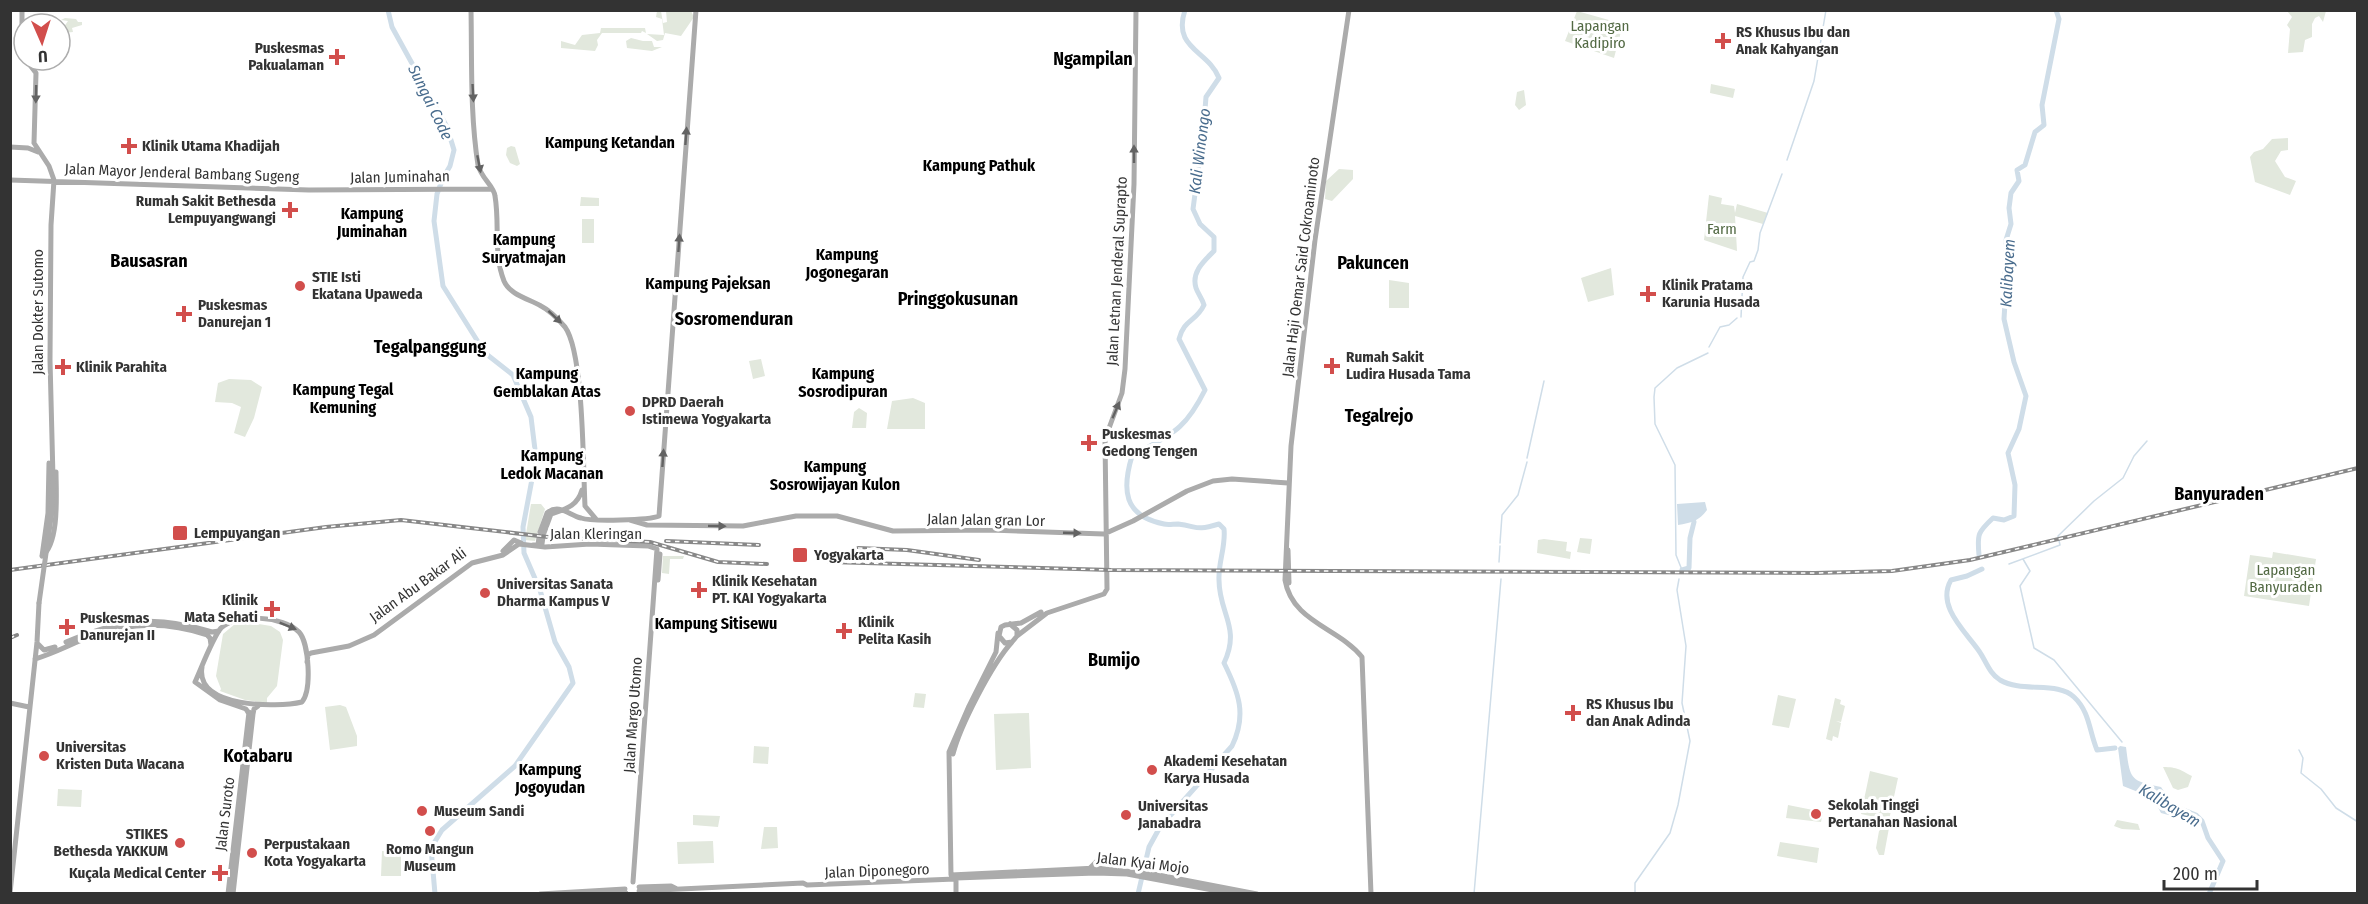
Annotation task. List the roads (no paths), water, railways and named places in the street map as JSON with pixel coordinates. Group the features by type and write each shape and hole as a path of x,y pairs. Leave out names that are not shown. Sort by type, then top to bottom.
{"main road":[{"path":"471,10 472,78 479,168 496,196 498,260 507,286 515,293 543,307 565,328 571,338 579,385 585,507 597,520"},
{"path":"565,510 582,519 597,520 630,520 659,516 696,10"},
{"name":"Jalan Letnan Jenderal Suprapto","path":"1105,532 1105,439 1121,397 1125,369 1134,184 1136,10"},
{"name":"Jalan Haji Oemar Said Cokroaminoto","path":"1349,10 1314,248 1288,483 1287,527 1289,582 1293,599 1304,614 1350,645 1362,657 1371,894"},
{"path":"35,72 34,143 49,166 54,180"},
{"path":"28,148 34,143"},
{"path":"10,147 28,148 40,153"},
{"name":"Jalan Mayor Jenderal Bambang Sugeng","path":"10,180 309,190"},
{"name":"Jalan Dokter Sutomo","path":"10,893 28,714 36,659 39,603 52,511 50,355 51,225 54,180"},
{"path":"481,188 486,182"},
{"name":"Jalan Juminahan","path":"309,190 491,189"},
{"name":"Jalan Dokter Sutomo","path":"52,443 56,458 56,514 51,547 42,556 48,520 49,456 52,443"},
{"path":"1105,532 1134,521 1200,485 1222,480 1288,483"},
{"path":"536,546 542,544 542,535 551,514 565,510 577,501 583,485"},
{"name":"Jalan Jalan gran Lor","path":"630,520 645,525 746,526 800,515 839,516 893,531 1105,532"},
{"path":"954,894 949,752 996,652 1000,627 1022,623 1045,610 1102,589 1105,584 1105,532"},
{"path":"953,877 953,753 982,689 1001,655 1017,636 1047,613 1106,592 1105,532"},
{"name":"Jalan Abu Bakar Ali","path":"304,643 310,649 330,647 347,644 368,635 388,623 469,561 504,550 514,540 519,544 503,555 472,563 374,636 345,647 311,652 307,662"},
{"name":"Jalan Kleringan","path":"519,544 536,546 590,544 656,550"},
{"path":"656,550 658,580"},
{"name":"Jalan Margo Utomo","path":"633,882 644,757 656,550"},
{"path":"202,667 201,677 206,685 224,697 244,703 277,708 302,702 308,683 307,662 301,634 294,628 264,618 239,619 219,631 212,647 202,667 195,682 220,699 246,709 249,714"},
{"path":"37,642 40,648 49,649 101,628 150,622 168,623 212,632 219,631"},
{"path":"36,659 100,633 150,622"},
{"path":"1010,624 1017,630 1017,636"},
{"path":"183,626 208,636 212,647"},
{"path":"998,633 1002,642 1012,642"},
{"path":"10,703 29,707"},
{"path":"244,703 249,707 249,714"},
{"name":"Jalan Suroto","path":"234,892 253,714 255,708 260,705"},
{"name":"Jalan Suroto","path":"228,894 249,714"},
{"path":"1088,869 1100,860 1109,869"},
{"name":"Jalan Kyai Mojo","path":"953,877 1109,869 1257,894"},
{"name":"Jalan Kyai Mojo","path":"1014,874 1127,872"},
{"name":"Jalan Kyai Mojo","path":"1152,876 1234,894"},
{"name":"Jalan Diponegoro","path":"638,890 671,886 675,888 953,877"},
{"path":"626,892 627,884 633,882 638,890"},
{"path":"589,892 604,894"},
{"path":"540,894 626,892"},
{"path":"616,894 626,892"}],"water":[{"path":"1705,502 1707,510 1701,517 1678,525 1677,504"},
{"path":"2126,747 2130,772 2137,780 2161,787 2171,802 2186,811 2182,813 2177,811 2172,816 2161,813 2153,798 2123,786 2118,748"}],"waterway":[{"name":"Sungai Code","path":"388,10 392,27 447,127 454,150 450,166 437,194 434,221 443,286 485,353 513,375 531,417 536,458 523,527 524,553 540,590 555,642 569,667 573,683 515,766 442,830 431,848 435,894"},
{"name":"Kali Winongo","path":"1138,894 1149,847 1160,827 1232,746 1237,735 1240,714 1234,684 1224,663 1230,640 1230,630 1219,580 1224,529 1219,524 1198,528 1150,520 1133,508 1127,490 1132,456 1167,437 1183,424 1205,390 1179,339 1181,332 1204,305 1196,288 1195,277 1199,267 1214,251 1214,237 1200,224 1193,209 1206,97 1219,78 1214,69 1187,41 1182,23 1185,10"},
{"path":"1787,160 1814,81 1826,10"},
{"name":"Kalibayem","path":"1979,555 1978,542 1984,527 1993,518 2004,520 2014,516 2015,485 2008,453 2019,429 2026,396 2014,362 2004,319 2006,240 2011,224 2009,208 2011,193 2019,181 2017,170 2025,165 2035,132 2044,125 2042,105 2059,19 2056,10"},
{"path":"1741,317 1743,277 1750,262 1754,261 1760,233 1782,174"},
{"path":"1709,347 1720,327 1729,325 1737,318"},
{"path":"1682,570 1676,555 1675,465 1655,424 1655,388 1677,368 1708,353"},
{"path":"1527,458 1544,381"},
{"path":"2009,564 2060,545 2058,536 2094,501 2123,478 2134,456 2147,441"},
{"path":"1500,543 1502,515 1518,495 1527,462"},
{"path":"1682,570 1689,568 1690,538 1694,522"},
{"path":"1499,562 1500,546"},
{"path":"2023,559 2030,571 2020,586 2034,648 2054,660 2122,742"},
{"name":"Kalibayem","path":"1982,569 1951,580 1947,590 1947,599 1954,618 1990,670 2000,680 2009,684 2059,689 2067,692 2083,709 2097,750 2115,748"},
{"path":"1474,894 1501,579"},
{"path":"1635,894 1635,883 1670,833 1678,805 1690,741 1682,703 1686,646 1677,590 1679,579"},
{"path":"2299,750 2303,758 2301,773 2321,789 2336,808 2358,822"},
{"name":"Kalibayem","path":"2181,809 2196,815 2202,821 2208,838 2223,861 2209,894"},
{"path":"2354,894 2358,891"}],"railway":[{"path":"829,562 1111,570 1815,573 1892,571 1970,560 2358,468"},
{"path":"10,570 326,527 401,520 548,537 650,542 718,562 767,564"},
{"path":"666,541 759,545"},
{"path":"858,548 907,550 979,560"},
{"path":"10,638 17,635"}],"place":[{"name":"RS Khusus Ibu dan Anak Kahyangan","path":"1723,41"},
{"name":"Puskesmas Pakualaman","path":"337,57"},
{"name":"Klinik Utama Khadijah","path":"129,146"},
{"name":"Rumah Sakit Bethesda Lempuyangwangi","path":"290,210"},
{"name":"STIE Isti Ekatana Upaweda","path":"300,286"},
{"name":"Klinik Pratama Karunia Husada","path":"1648,294"},
{"name":"Puskesmas Danurejan 1","path":"184,314"},
{"name":"Rumah Sakit Ludira Husada Tama","path":"1332,366"},
{"name":"Klinik Parahita","path":"63,367"},
{"name":"DPRD Daerah Istimewa Yogyakarta","path":"630,411"},
{"name":"Puskesmas Gedong Tengen","path":"1089,443"},
{"name":"Lempuyangan","path":"180,533"},
{"name":"Yogyakarta","path":"800,555"},
{"name":"Klinik Kesehatan PT. KAI Yogyakarta","path":"699,590"},
{"name":"Universitas Sanata Dharma Kampus V","path":"485,593"},
{"name":"Klinik Mata Sehati","path":"272,609"},
{"name":"Puskesmas Danurejan II","path":"67,627"},
{"name":"Klinik Pelita Kasih","path":"844,631"},
{"name":"RS Khusus Ibu dan Anak Adinda","path":"1573,713"},
{"name":"Universitas Kristen Duta Wacana","path":"44,756"},
{"name":"Akademi Kesehatan Karya Husada","path":"1152,770"},
{"name":"Museum Sandi","path":"422,811"},
{"name":"Sekolah Tinggi Pertanahan Nasional","path":"1816,814"},
{"name":"Universitas Janabadra","path":"1126,815"},
{"name":"Romo Mangun Museum","path":"430,831"},
{"name":"STIKES Bethesda YAKKUM","path":"180,843"},
{"name":"Perpustakaan Kota Yogyakarta","path":"252,853"},
{"name":"Kuçala Medical Center","path":"220,873"}],"district":[{"name":"Ngampilan","path":"1093,59"},
{"name":"Kampung Ketandan","path":"610,142"},
{"name":"Kampung Pathuk","path":"979,165"},
{"name":"Kampung Juminahan","path":"372,222"},
{"name":"Kampung Suryatmajan","path":"524,248"},
{"name":"Bausasran","path":"149,261"},
{"name":"Kampung Jogonegaran","path":"847,263"},
{"name":"Pakuncen","path":"1373,263"},
{"name":"Kampung Pajeksan","path":"708,283"},
{"name":"Pringgokusunan","path":"958,299"},
{"name":"Sosromenduran","path":"734,319"},
{"name":"Tegalpanggung","path":"430,347"},
{"name":"Kampung Gemblakan Atas","path":"547,382"},
{"name":"Kampung Sosrodipuran","path":"843,382"},
{"name":"Kampung Tegal Kemuning","path":"343,398"},
{"name":"Tegalrejo","path":"1379,416"},
{"name":"Kampung Ledok Macanan","path":"552,464"},
{"name":"Kampung Sosrowijayan Kulon","path":"835,475"},
{"name":"Banyuraden","path":"2219,494"},
{"name":"Kampung Sitisewu","path":"716,623"},
{"name":"Bumijo","path":"1114,660"},
{"name":"Kotabaru","path":"258,756"},
{"name":"Kampung Jogoyudan","path":"550,778"}],"park label":[{"name":"Lapangan Kadipiro","path":"1600,34"},
{"name":"Farm","path":"1722,229"},
{"name":"Lapangan Banyuraden","path":"2286,578"}]}
